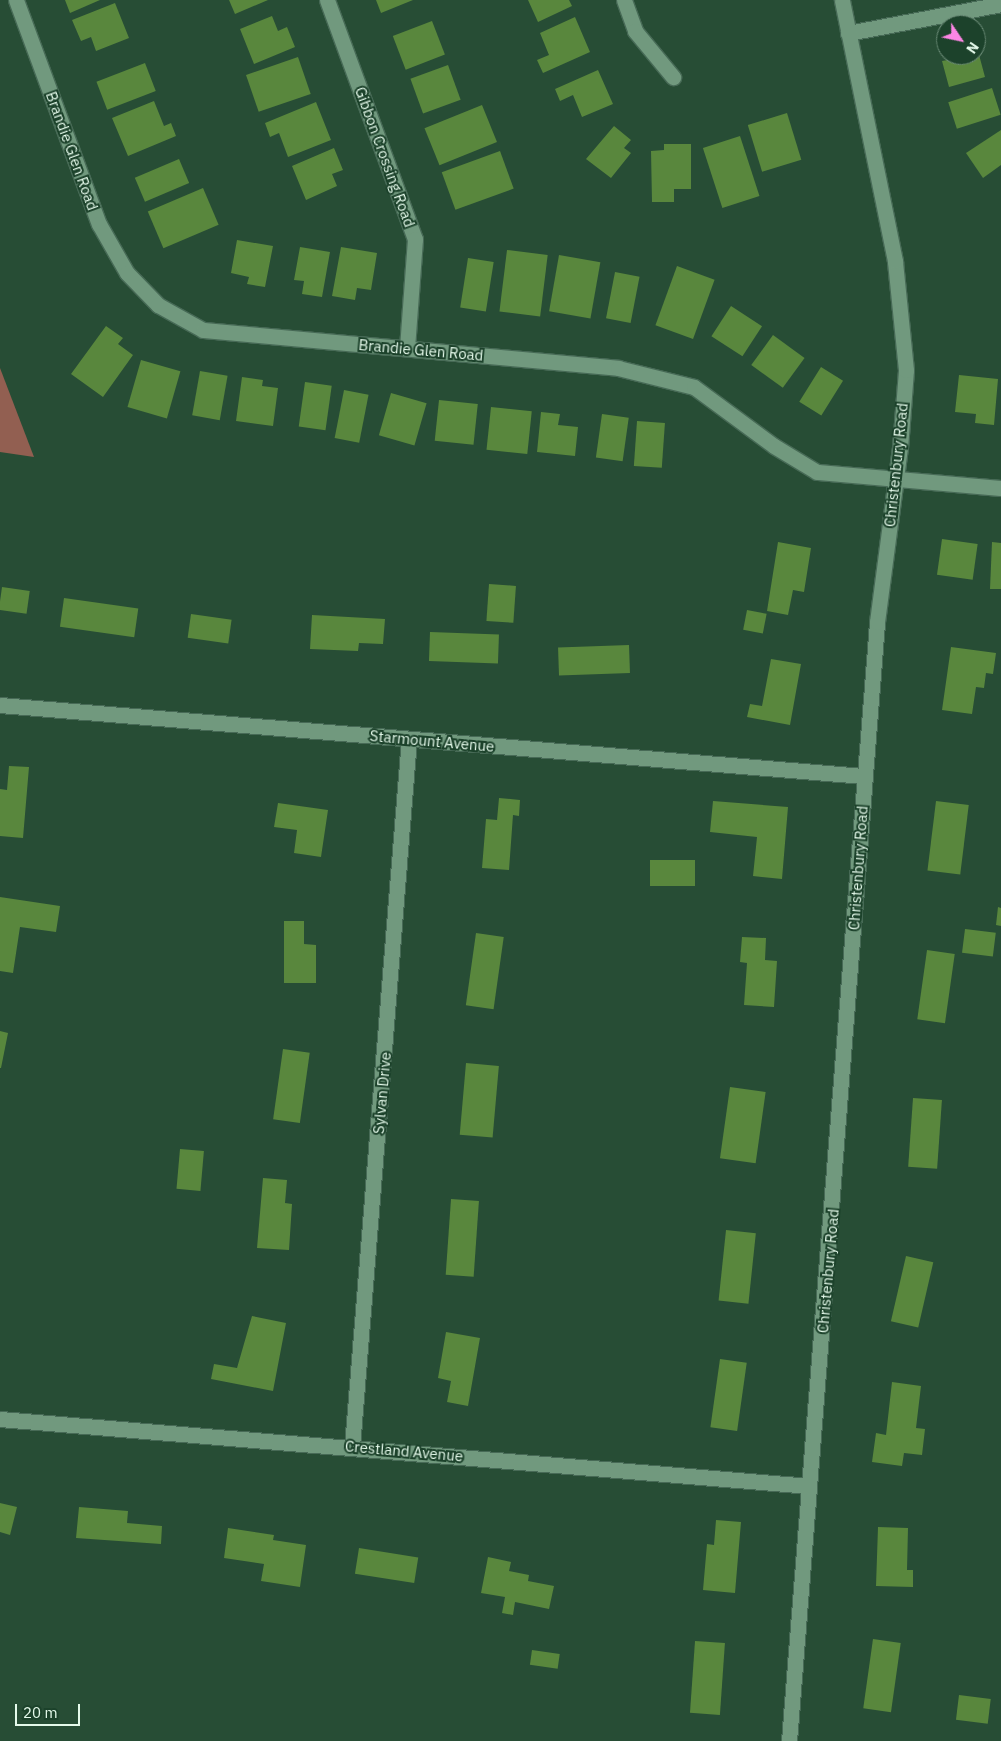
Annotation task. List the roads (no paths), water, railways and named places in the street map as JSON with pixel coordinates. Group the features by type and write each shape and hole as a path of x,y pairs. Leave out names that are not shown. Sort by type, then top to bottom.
{"street":[{"name":"Brandie Glen Road","path":"16,0 98,224 127,273 158,305 203,330 618,368 694,387 774,446 817,472 896,481 1001,488"},
{"name":"Gibbon Crossing Road","path":"327,0 415,239 408,348"},
{"path":"624,0 635,31 673,77"},
{"name":"Christenbury Road","path":"789,1741 834,1203 864,776 877,622 896,481 906,370 904,325 895,260 842,0"},
{"path":"848,33 1001,4"},
{"name":"Starmount Avenue","path":"0,705 864,776"},
{"name":"Sylvan Drive","path":"352,1447 409,739"},
{"name":"Crestland Avenue","path":"0,1418 809,1486"}]}
